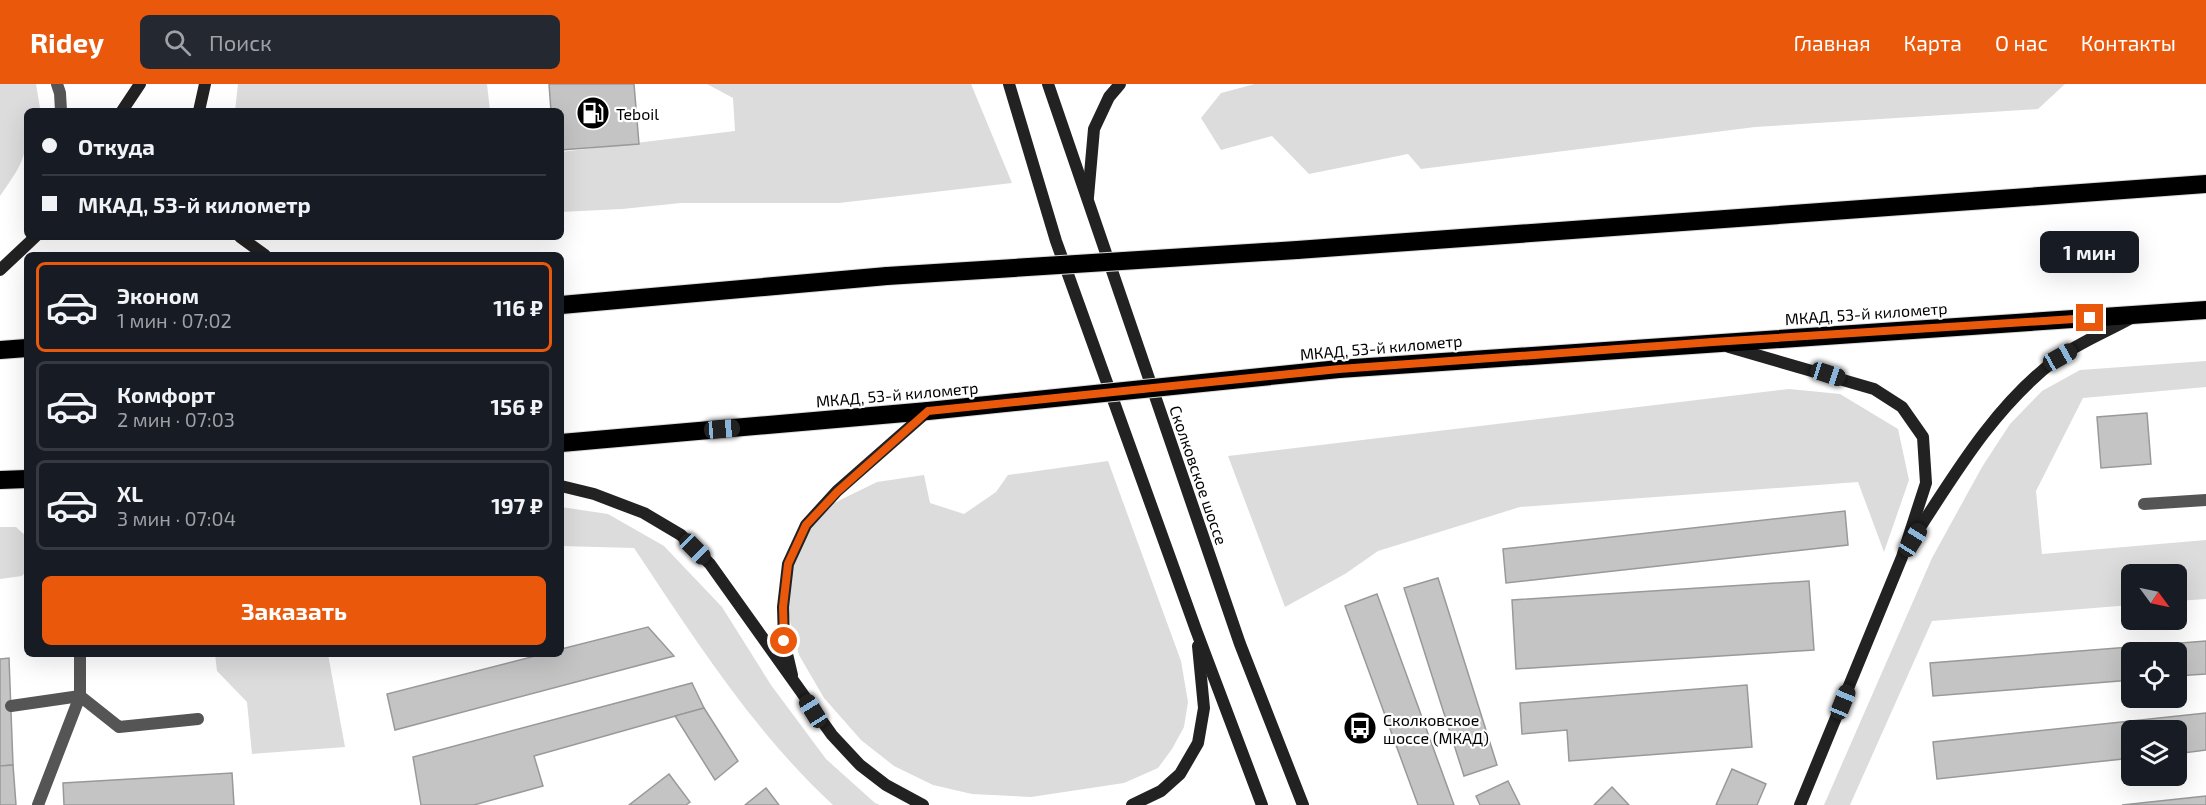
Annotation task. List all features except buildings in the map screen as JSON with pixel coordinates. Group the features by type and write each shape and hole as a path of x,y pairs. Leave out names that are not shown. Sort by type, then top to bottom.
{"highway":[{"path":"564,305 887,276 1297,250 2206,184"},
{"name":"МКАД, 53-й километр","path":"564,443 928,411 1339,369 2206,310"},
{"path":"0,350 24,348"},
{"path":"0,480 24,479"}],"main road":[{"path":"124,108 140,84"},
{"path":"200,108 205,84"},
{"path":"1009,84 1056,241 1196,630 1262,805"},
{"name":"Сколковское шоссе","path":"1048,84 1240,644 1303,805"},
{"path":"1087,201 1094,129 1109,97 1120,84"},
{"path":"0,270 32,240"},
{"path":"244,240 261,252"},
{"path":"1902,557 1954,474 2018,391 2060,357 2137,315"},
{"path":"1713,342 1874,389 1902,407 1923,437 1926,483 1902,557 1800,805"},
{"path":"794,682 784,641 783,607 788,564 806,525 837,492 928,411"},
{"path":"564,487 594,494 644,513 681,535 710,564 831,735 860,765 886,785 923,805"},
{"path":"1132,805 1161,791 1180,774 1198,743 1204,708 1196,630"}],"lane":[{"path":"57,84 61,108"},
{"path":"2144,504 2206,500"},
{"path":"38,805 80,696 80,657"},
{"path":"11,706 80,696 119,727 198,719"}],"shaded area":[{"path":"0,84 36,84 40,108 24,108 23,156 20,165 0,196"},
{"path":"238,84 487,84 490,108 235,108"},
{"path":"707,84 971,84 1012,183 839,203 681,203 564,212 564,152 735,131 733,98"},
{"path":"1255,84 2065,84 2038,109 1755,127 1421,169 1408,154 1309,174 1272,136 1221,150 1201,118 1221,93"},
{"path":"2206,361 2206,387 2083,398 2036,491 2042,554 2206,540 2206,599 2187,600 2187,564 2121,564 2121,606 1932,621 1850,805 1824,805 1932,558 1982,467 2010,424 2042,391 2080,370"},
{"path":"1789,389 1840,394 1898,429 1909,480 1884,552 1858,482 1520,507 1378,551 1345,574 1285,607 1228,456"},
{"path":"1108,461 1181,661 1188,702 1184,727 1158,768 1124,783 1031,797 972,794 933,785 894,766 861,740 824,698 799,655 787,610 793,566 804,536 830,505 877,482 924,475 930,503 964,514 996,492 1008,475"},
{"path":"564,507 608,514 664,546 722,607 771,685 826,759 880,805 833,805 804,776 726,683 634,548 564,546"},
{"path":"0,527 16,527 24,534 24,574 22,576 0,579"},
{"path":"215,657 329,657 345,747 252,754 247,702 217,671"}],"place":[{"name":"Teboil","path":"593,113"},
{"name":"Сколковское шоссе (МКАД)","path":"1360,728"}],"route":[{"path":"784,641 783,607 788,564 806,525 837,492 928,411 1339,369 2090,318"}]}
